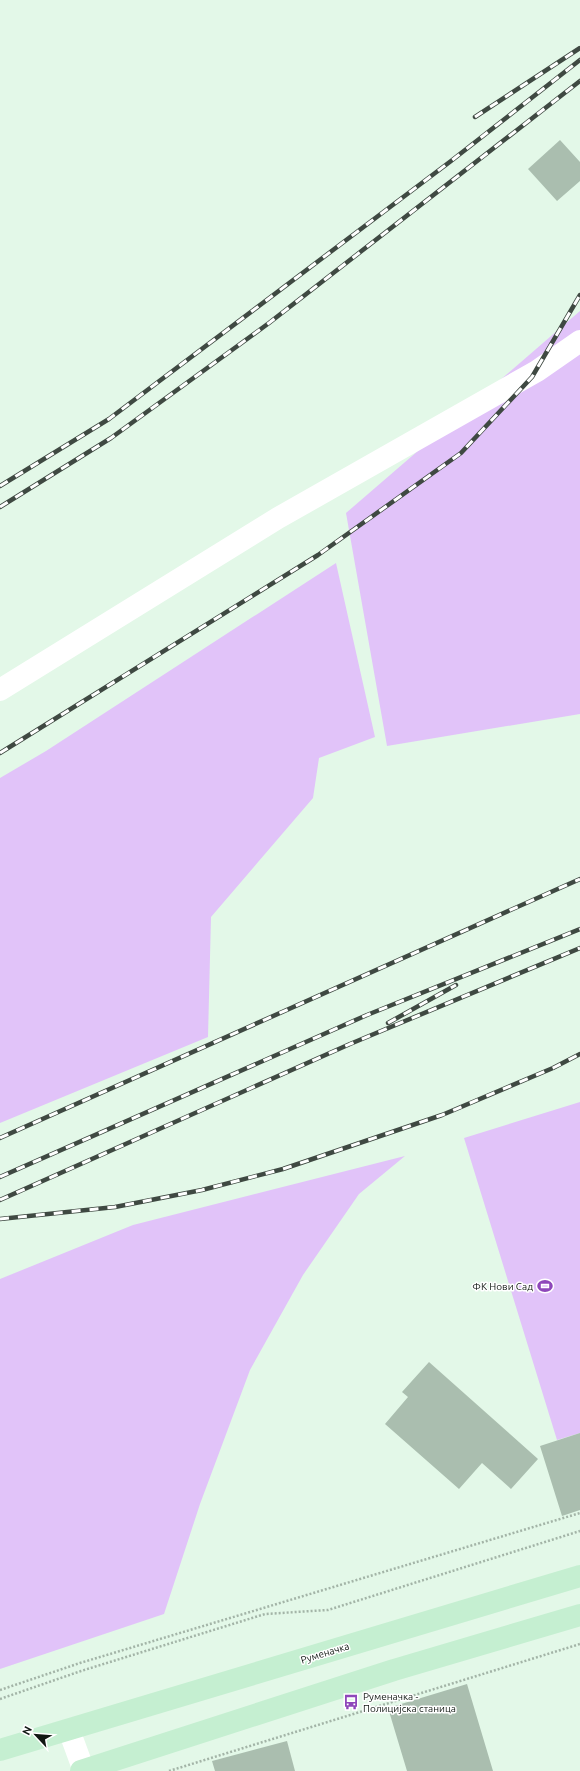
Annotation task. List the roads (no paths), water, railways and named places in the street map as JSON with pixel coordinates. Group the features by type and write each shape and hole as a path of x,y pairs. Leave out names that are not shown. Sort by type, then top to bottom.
{"main road":[{"name":"Руменачка","path":"0,1750 580,1576"},
{"path":"83,1771 394,1670 580,1615"}],"street":[{"path":"0,690 278,518 536,371 580,341"},
{"path":"69,1730 83,1771"}],"railway":[{"path":"475,117 580,48"},
{"path":"0,486 109,419 451,161 580,60"},
{"path":"0,507 111,438 269,323 580,81"},
{"path":"0,753 318,555 461,453 532,377 580,295"},
{"path":"0,1138 580,879"},
{"path":"0,1177 367,1015 580,929"},
{"path":"0,1200 350,1044 580,948"},
{"path":"388,1023 456,985"},
{"path":"0,1219 115,1207 202,1190 283,1169 442,1115 553,1068 580,1054"}],"place":[{"name":"ФК Нови Сад","path":"545,1286"},
{"name":"Руменачка - Полицијска станица","path":"351,1702"}]}
